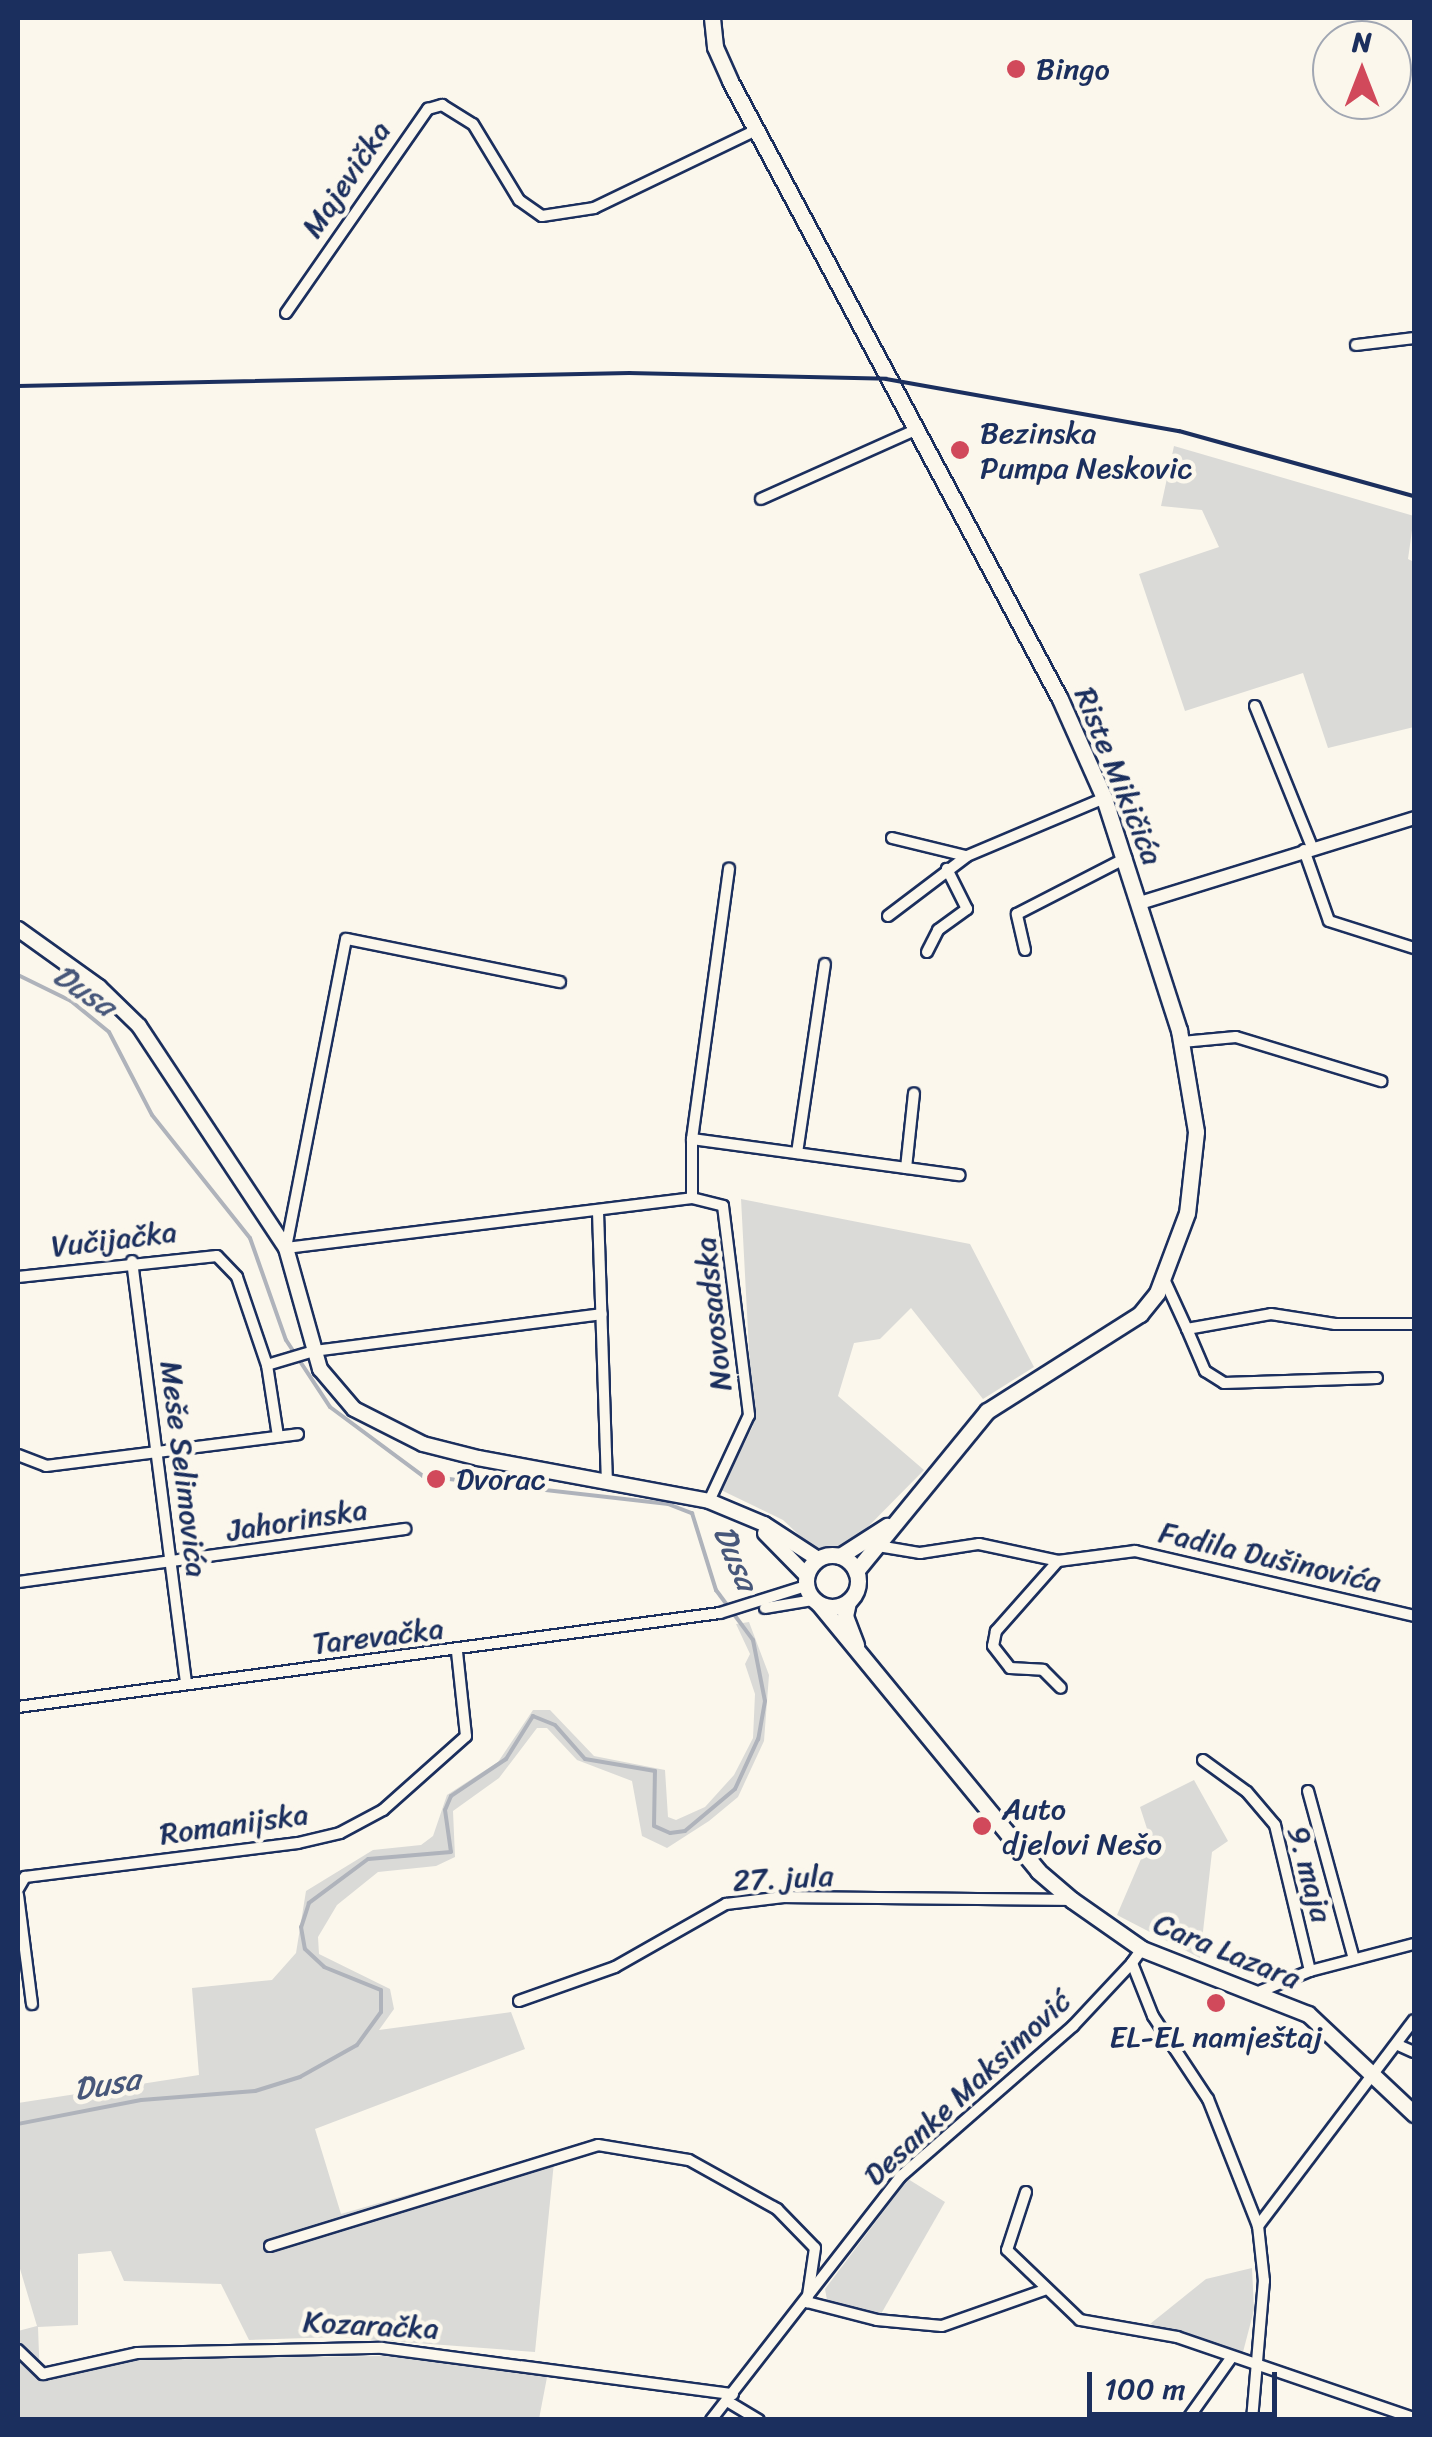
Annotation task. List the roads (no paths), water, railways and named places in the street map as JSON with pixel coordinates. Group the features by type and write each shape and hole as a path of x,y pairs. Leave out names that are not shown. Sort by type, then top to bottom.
{"main road":[{"name":"Riste Mikičića","path":"712,18 715,47 756,130 913,431 1060,700 1104,798 1182,1042 1196,1132 1187,1213 1164,1279 1140,1314 988,1411 856,1571"},
{"path":"18,929 99,987 139,1026 286,1248 309,1352 354,1408 392,1430 478,1458 709,1501 746,1516 818,1559 840,1556 856,1571 858,1588 848,1602 811,1591 746,1516"},
{"name":"Riste Mikičića","path":"840,1556 910,1508"},
{"path":"811,1591 818,1559"},
{"name":"Cara Lazara","path":"811,1591 1038,1870 1072,1900 1142,1950 1261,1991 1308,2014 1378,2074 1414,2114"},
{"name":"Cara Lazara","path":"848,1602 847,1627 862,1658"}],"street":[{"name":"Majevička","path":"286,313 428,109 442,105 473,124 519,200 542,216 594,208 756,130"},
{"path":"1356,345 1414,338"},
{"path":"761,500 913,431"},
{"path":"1255,706 1308,848 1329,921 1414,948"},
{"path":"888,916 967,856 1104,798"},
{"path":"1140,903 1414,818"},
{"path":"892,838 967,856"},
{"path":"1024,950 1017,914 1126,858"},
{"name":"Novosadska","path":"692,1198 692,1140 729,868"},
{"path":"927,952 938,930 967,910 947,869"},
{"path":"286,1248 346,939 560,982"},
{"path":"798,1153 825,964"},
{"path":"1182,1042 1236,1037 1381,1081"},
{"path":"906,1168 914,1093"},
{"path":"692,1140 960,1176"},
{"name":"Novosadska","path":"286,1248 692,1198 723,1206 729,1216 749,1415 709,1501"},
{"path":"598,1212 607,1479"},
{"name":"Vučijačka","path":"18,1276 132,1261 217,1256 237,1278 272,1363"},
{"name":"Meše Selimovića","path":"132,1261 186,1683"},
{"path":"1164,1279 1205,1371 1224,1382 1377,1378"},
{"path":"278,1436 272,1363 309,1352 602,1314"},
{"path":"1186,1329 1271,1314 1335,1324 1414,1324"},
{"path":"18,1455 46,1466 298,1434"},
{"name":"Jahorinska","path":"18,1582 170,1564 405,1528"},
{"name":"Fadila Dušinovića","path":"878,1546 920,1553 979,1544 1058,1561 1134,1551 1414,1616"},
{"path":"1058,1561 996,1631 993,1646 1010,1668 1043,1670 1061,1688"},
{"name":"Tarevačka","path":"18,1707 457,1652 720,1613 811,1591"},
{"name":"Romanijska","path":"32,2004 18,1892 25,1877 298,1843 340,1833 383,1810 466,1736 457,1652"},
{"name":"9. maja","path":"1203,1760 1248,1792 1275,1826 1310,1970"},
{"path":"1308,1791 1354,1959"},
{"name":"27. jula","path":"518,2001 600,1973 726,1904 784,1898 1072,1900"},
{"path":"1261,1991 1310,1970 1414,1944"},
{"name":"Desanke Maksimović","path":"712,2420 900,2177 1074,2026 1142,1950"},
{"path":"1132,1963 1153,2016 1208,2099 1258,2226 1264,2281 1252,2420"},
{"path":"1258,2226 1378,2074 1414,2020"},
{"path":"1398,2045 1414,2052"},
{"path":"270,2246 579,2148 642,2149 689,2160 777,2208 806,2234 817,2264 807,2302 876,2320 942,2326 1044,2290"},
{"path":"1026,2192 1006,2250 1044,2290 1090,2325 1157,2332 1414,2418"},
{"name":"Kozaračka","path":"18,2350 43,2374 156,2352 382,2348 730,2397 758,2420"},
{"path":"1187,2420 1232,2358"}],"waterway":[{"name":"Dusa","path":"18,975 71,1001 109,1032 152,1115 250,1238 286,1340 330,1407 423,1476 668,1504 692,1513 716,1590 753,1640 765,1701 758,1739 735,1789 685,1831 670,1833 654,1826 655,1771 585,1759 555,1725 533,1716 506,1759 451,1796 445,1810 451,1852 368,1859 309,1903 301,1927 305,1949 324,1967 381,1990 381,2012 357,2045 300,2077 255,2091 141,2100 18,2124"}],"railway":[{"path":"18,386 630,373 886,379 1179,431 1414,496"}],"place":[{"name":"Bingo","path":"1016,69"},
{"name":"Bezinska Pumpa Neskovic","path":"960,450"},
{"name":"Dvorac","path":"436,1479"},
{"name":"Auto djelovi Nešo","path":"982,1826"},
{"name":"EL-EL namještaj","path":"1216,2003"}]}
